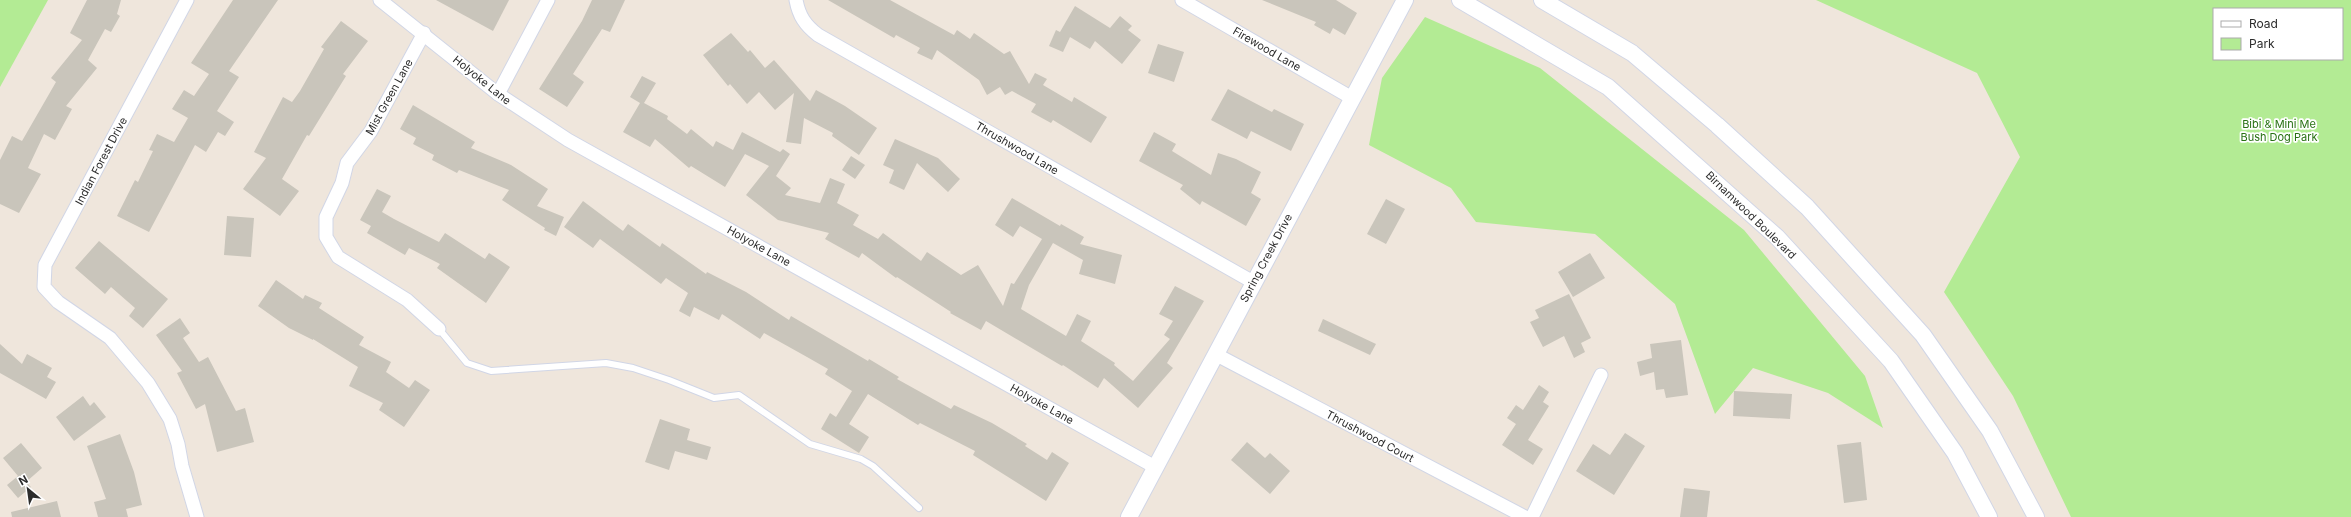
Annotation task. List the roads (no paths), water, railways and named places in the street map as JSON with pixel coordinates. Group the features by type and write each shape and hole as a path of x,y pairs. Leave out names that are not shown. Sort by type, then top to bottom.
{"street":[{"name":"Indian Forest Drive","path":"187,0 45,265 44,287 58,302 110,338 148,383 166,413 178,444 182,466 197,517"},
{"name":"Holyoke Lane","path":"380,0 424,33 498,94 568,140 1155,467"},
{"path":"498,94 548,0"},
{"name":"Thrushwood Lane","path":"796,0 799,14 806,26 818,35 1253,282"},
{"name":"Firewood Lane","path":"1182,0 1352,98"},
{"name":"Spring Creek Drive","path":"1128,517 1405,0"},
{"name":"Birnamwood Boulevard","path":"1460,0 1608,87 1777,236 1891,361 1955,453 1989,517"},
{"path":"1542,0 1632,53 1717,125 1806,208 1923,335 1990,431 2036,517"},
{"name":"Mist Green Lane","path":"424,33 371,131 347,163 342,183 326,217 326,237 338,257 407,300 439,329"},
{"name":"Thrushwood Court","path":"1215,354 1525,517"},
{"path":"1532,517 1602,375"}],"lane":[{"path":"439,329 467,363 491,371 606,363 633,368 669,380 714,398 740,396 810,444 861,460 873,466 920,508"}],"park label":[{"name":"Bibi & Mini Me Bush Dog Park","path":"2279,130"}]}
